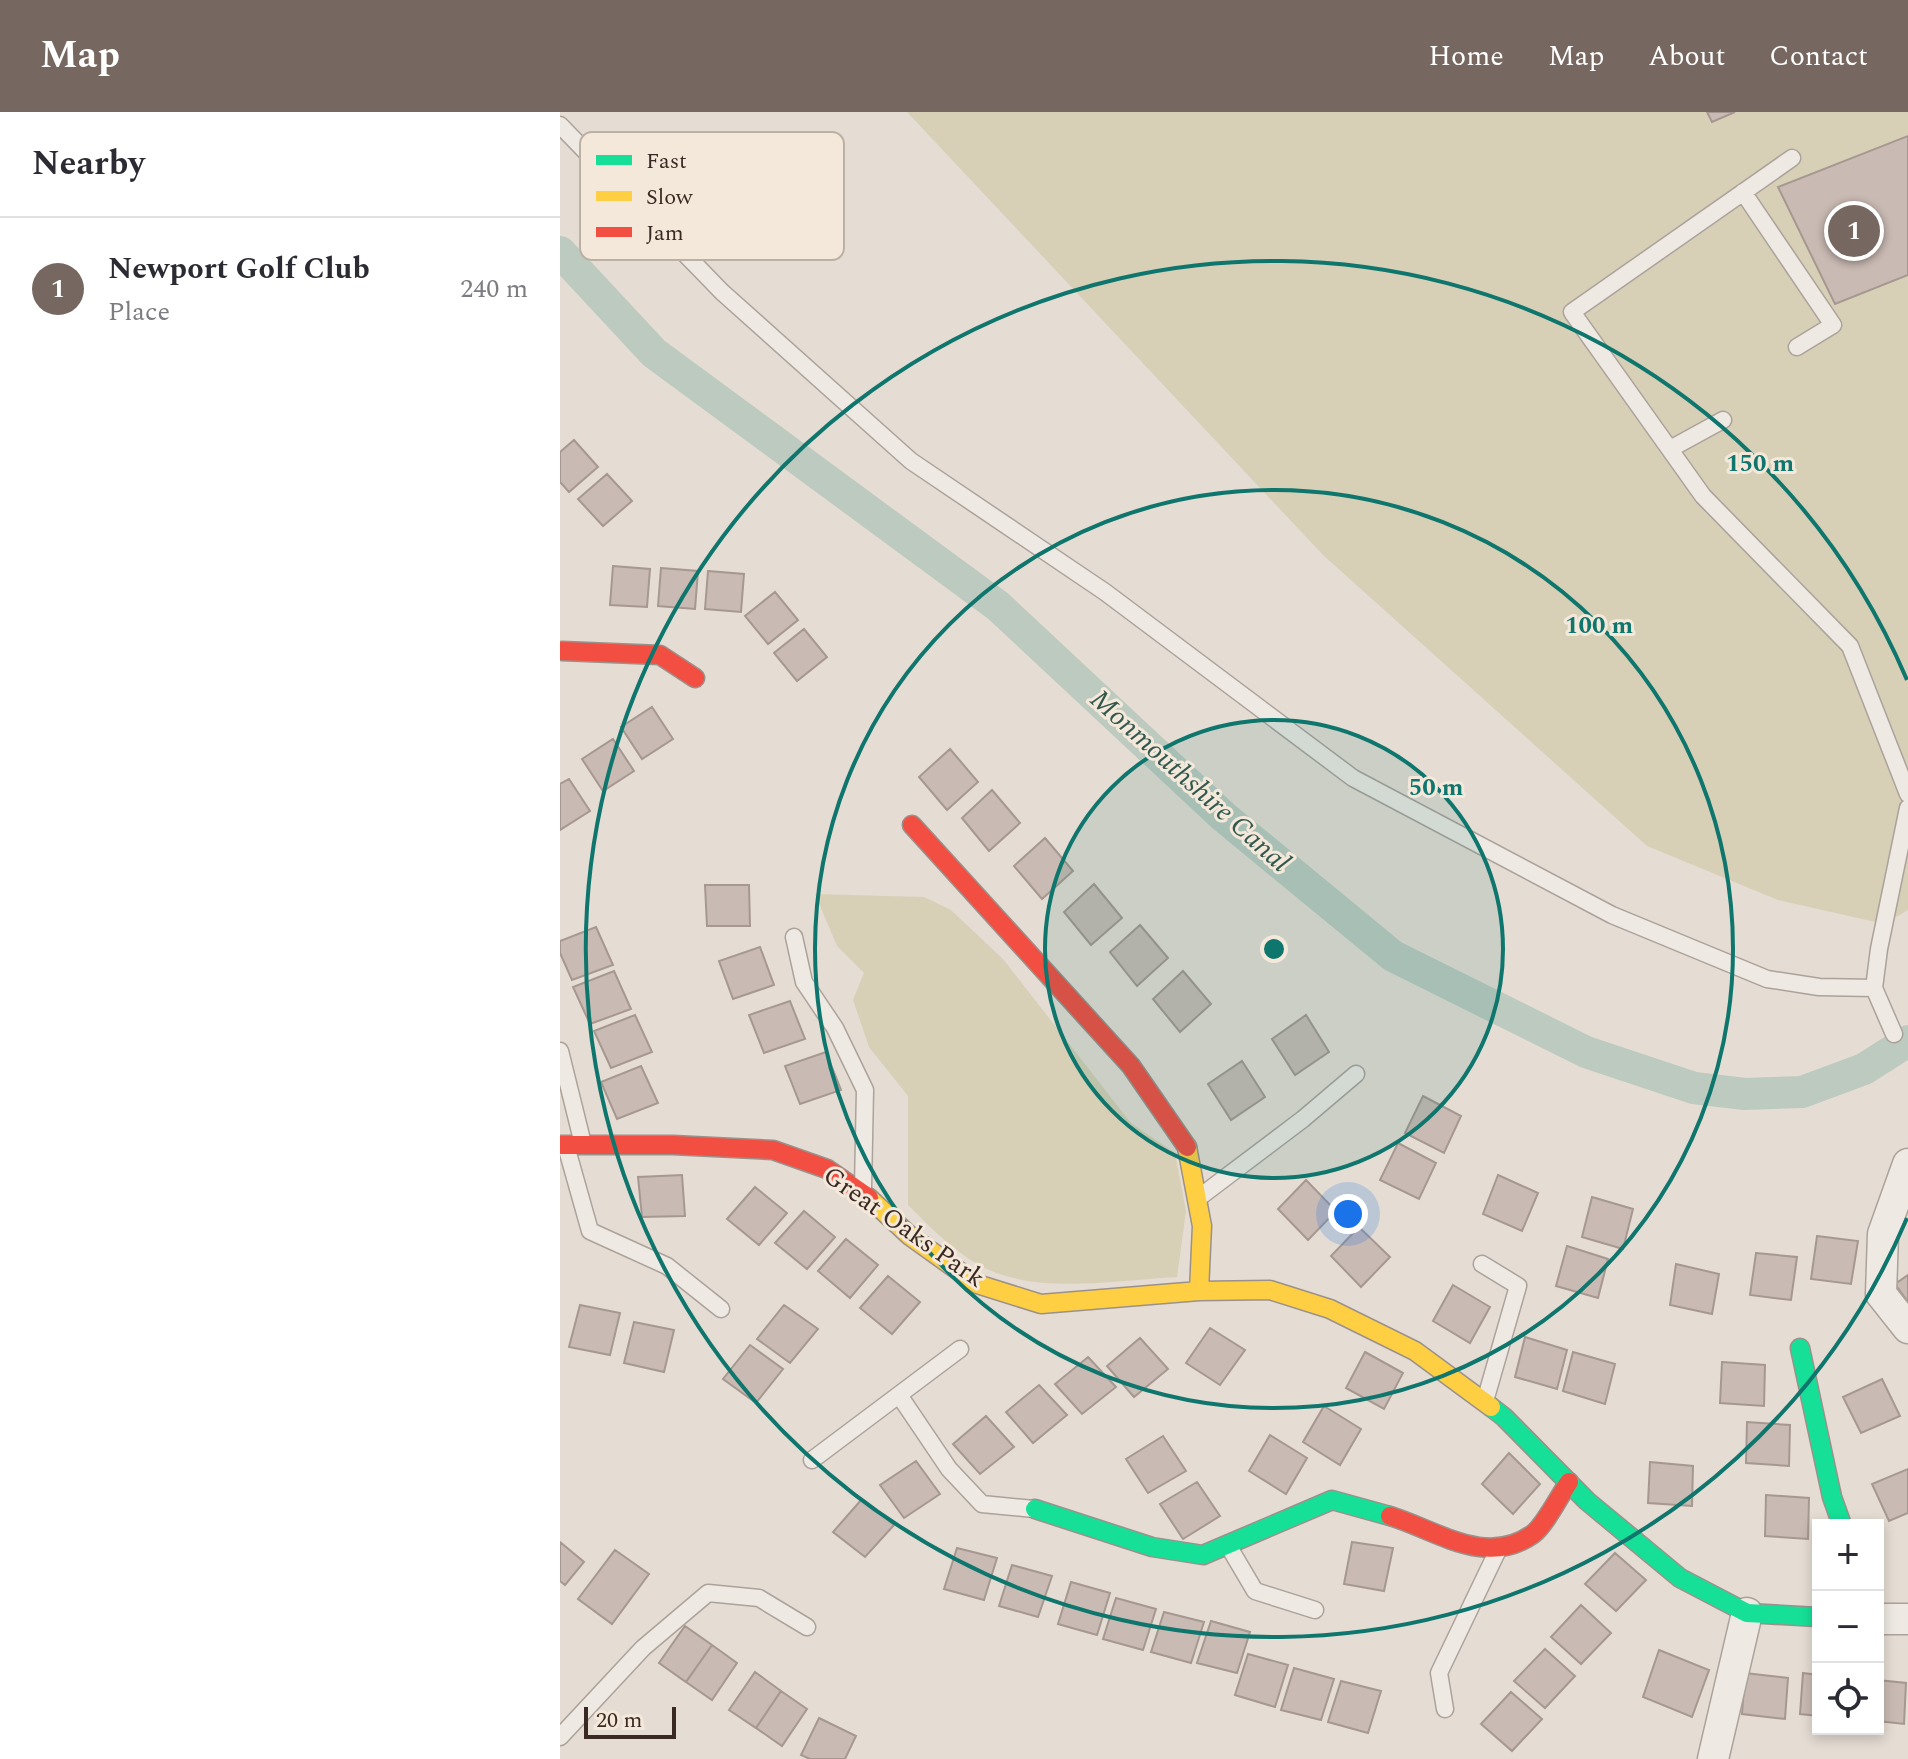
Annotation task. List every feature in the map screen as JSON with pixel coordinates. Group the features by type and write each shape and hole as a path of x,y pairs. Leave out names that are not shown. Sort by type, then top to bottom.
{"street":[{"path":"561,644 660,655 695,678"},
{"path":"912,825 1131,1066 1186,1144 1202,1226 1199,1291"},
{"name":"Great Oaks Park","path":"570,1145 673,1145 773,1150 827,1169 863,1192 910,1236 977,1284 1041,1304 1199,1291 1270,1290 1330,1309 1415,1351 1504,1417 1587,1501 1680,1578 1747,1613 1812,1617"},
{"path":"1908,1164 1883,1234 1881,1294 1908,1328"},
{"path":"1800,1348 1832,1497 1840,1519"},
{"path":"1035,1509 1152,1547 1203,1555 1332,1500 1402,1520 1462,1544 1498,1549 1534,1533 1569,1482"},
{"path":"1713,1759 1747,1613"},
{"path":"1884,1619 1908,1619"}],"lane":[{"path":"560,125 580,146"},
{"path":"1792,158 1572,312 1703,496 1850,646 1908,794"},
{"path":"1743,192 1833,325 1797,347"},
{"path":"691,260 722,292 911,461 1105,592 1353,778 1612,915 1767,979 1819,987 1874,988"},
{"path":"1670,449 1723,420"},
{"path":"1894,1034 1874,988 1908,808"},
{"path":"794,937 804,982 835,1028 865,1090 863,1192"},
{"path":"560,1051 570,1145 590,1231 667,1266 721,1309"},
{"path":"1197,1199 1303,1119 1356,1074"},
{"path":"1482,1264 1518,1286 1485,1403"},
{"path":"812,1460 960,1349"},
{"path":"899,1395 949,1469 982,1504 1035,1509"},
{"path":"1228,1545 1255,1591 1315,1610"},
{"path":"1445,1709 1439,1673 1498,1549"},
{"path":"560,1737 643,1648 708,1593 759,1598 807,1627"}],"shaded area":[{"path":"907,112 1908,112 1908,910 1884,924 1778,900 1647,846 1323,555"},
{"path":"815,894 924,897 951,910 1003,959 1131,1123 1175,1153 1186,1211 1177,1277 1057,1284 1010,1277 966,1257 908,1205 908,1096 869,1047 853,1000 864,973 837,946"}],"building":[{"path":"1707,112 1735,112 1712,122"},
{"path":"1908,136 1908,275 1835,304 1778,187"},
{"path":"574,440 598,467 569,492 560,482 560,452"},
{"path":"607,474 632,501 603,526 578,499"},
{"path":"613,566 650,569 647,607 610,605"},
{"path":"661,568 698,571 695,609 658,606"},
{"path":"708,571 744,574 741,612 705,609"},
{"path":"775,592 798,620 768,644 745,616"},
{"path":"804,629 827,657 797,681 774,653"},
{"path":"652,707 673,739 642,759 621,727"},
{"path":"613,739 634,771 603,791 582,759"},
{"path":"950,749 978,782 947,810 919,777"},
{"path":"569,779 590,811 560,830 560,784"},
{"path":"992,790 1020,823 989,851 962,818"},
{"path":"1045,838 1073,871 1042,899 1014,866"},
{"path":"1094,884 1122,918 1091,945 1064,912"},
{"path":"705,885 749,885 750,926 707,926"},
{"path":"1140,925 1168,958 1137,986 1110,952"},
{"path":"596,927 613,965 572,980 560,953 560,941"},
{"path":"760,947 774,985 733,999 719,961"},
{"path":"614,971 631,1009 590,1024 573,987"},
{"path":"1183,971 1211,1004 1180,1032 1153,999"},
{"path":"790,1001 805,1039 764,1053 749,1015"},
{"path":"635,1015 652,1052 611,1068 594,1031"},
{"path":"1306,1015 1329,1052 1295,1075 1272,1039"},
{"path":"826,1052 841,1090 800,1104 785,1066"},
{"path":"1242,1061 1265,1097 1231,1120 1208,1084"},
{"path":"641,1066 658,1103 617,1119 601,1082"},
{"path":"1423,1096 1461,1116 1444,1153 1405,1133"},
{"path":"1398,1143 1436,1163 1419,1199 1380,1180"},
{"path":"682,1175 685,1216 642,1217 638,1177"},
{"path":"1498,1175 1538,1193 1522,1231 1483,1214"},
{"path":"1306,1180 1336,1211 1308,1240 1278,1209"},
{"path":"755,1187 787,1213 759,1245 727,1219"},
{"path":"1592,1197 1633,1209 1623,1249 1582,1237"},
{"path":"804,1211 835,1237 807,1269 775,1243"},
{"path":"1359,1227 1390,1257 1361,1287 1331,1256"},
{"path":"1817,1236 1858,1241 1851,1284 1811,1279"},
{"path":"846,1239 878,1265 850,1298 818,1271"},
{"path":"1567,1246 1608,1259 1598,1298 1556,1286"},
{"path":"1756,1253 1797,1257 1791,1300 1750,1295"},
{"path":"1676,1264 1719,1274 1712,1314 1670,1305"},
{"path":"1908,1275 1908,1302 1895,1284"},
{"path":"888,1276 920,1302 892,1334 860,1308"},
{"path":"1453,1285 1490,1307 1470,1343 1433,1321"},
{"path":"580,1305 620,1313 610,1355 569,1347"},
{"path":"784,1305 818,1329 790,1363 757,1339"},
{"path":"634,1322 674,1330 664,1372 624,1363"},
{"path":"1210,1328 1245,1350 1220,1385 1186,1363"},
{"path":"1525,1337 1567,1350 1557,1389 1515,1377"},
{"path":"1140,1338 1168,1369 1134,1397 1107,1366"},
{"path":"750,1345 783,1369 756,1403 723,1379"},
{"path":"1365,1352 1403,1373 1384,1409 1346,1388"},
{"path":"1573,1352 1615,1364 1605,1404 1563,1391"},
{"path":"1088,1357 1116,1387 1082,1414 1055,1384"},
{"path":"1722,1362 1765,1365 1764,1406 1720,1403"},
{"path":"1882,1379 1900,1416 1861,1433 1843,1397"},
{"path":"1039,1385 1067,1415 1033,1443 1006,1412"},
{"path":"1324,1406 1361,1429 1340,1465 1303,1442"},
{"path":"986,1416 1014,1447 980,1474 953,1444"},
{"path":"1747,1422 1790,1425 1789,1466 1746,1463"},
{"path":"1270,1435 1307,1458 1286,1494 1249,1471"},
{"path":"1163,1436 1186,1471 1148,1493 1126,1459"},
{"path":"1509,1453 1540,1484 1513,1514 1482,1484"},
{"path":"916,1461 940,1494 904,1518 880,1485"},
{"path":"1650,1462 1693,1466 1692,1506 1648,1503"},
{"path":"1908,1469 1908,1513 1889,1521 1872,1484"},
{"path":"1197,1482 1220,1516 1183,1539 1160,1504"},
{"path":"1766,1495 1809,1498 1808,1539 1765,1536"},
{"path":"862,1499 894,1525 865,1557 833,1532"},
{"path":"560,1542 584,1562 565,1585 560,1581"},
{"path":"1352,1542 1393,1548 1384,1591 1344,1584"},
{"path":"957,1548 997,1558 984,1600 944,1589"},
{"path":"615,1550 649,1574 612,1624 578,1599"},
{"path":"1615,1553 1646,1580 1616,1611 1585,1584"},
{"path":"1012,1565 1052,1576 1038,1617 999,1606"},
{"path":"1071,1582 1110,1593 1097,1635 1058,1624"},
{"path":"1116,1598 1156,1609 1143,1650 1103,1639"},
{"path":"1581,1605 1611,1633 1581,1664 1551,1637"},
{"path":"1164,1612 1204,1622 1191,1663 1151,1652"},
{"path":"1211,1621 1250,1632 1237,1673 1197,1663"},
{"path":"685,1626 712,1645 686,1682 659,1663"},
{"path":"712,1645 737,1663 712,1700 686,1682"},
{"path":"1545,1649 1575,1676 1545,1708 1514,1681"},
{"path":"1659,1650 1709,1670 1692,1717 1643,1697"},
{"path":"1248,1654 1288,1665 1275,1707 1235,1695"},
{"path":"1294,1668 1334,1679 1321,1720 1281,1710"},
{"path":"755,1672 781,1691 756,1728 729,1710"},
{"path":"1745,1673 1788,1678 1785,1719 1742,1714"},
{"path":"1803,1673 1812,1674 1812,1715 1800,1714"},
{"path":"1341,1681 1381,1691 1368,1733 1328,1722"},
{"path":"1884,1681 1906,1683 1904,1724 1884,1722"},
{"path":"781,1691 807,1709 782,1746 756,1728"},
{"path":"1511,1692 1542,1719 1512,1751 1481,1724"},
{"path":"819,1718 856,1736 845,1759 810,1759 801,1755"}],"waterway":[{"name":"Monmouthshire Canal","path":"560,252 654,353 998,606 1224,817 1393,956 1586,1052 1694,1088 1745,1094 1802,1092 1864,1069 1908,1041"}],"traffic: fast":[{"path":"1800,1348 1832,1497 1840,1519"},
{"path":"1491,1407 1587,1501 1680,1578 1747,1613 1812,1617"},
{"path":"1035,1509 1152,1547 1203,1555 1332,1500 1390,1516"}],"traffic: slow":[{"path":"1187,1147 1202,1226 1199,1291"},
{"path":"869,1198 910,1236 977,1284 1041,1304 1199,1291 1270,1290 1330,1309 1415,1351 1491,1407"}],"traffic: jam":[{"path":"562,651 660,655 695,678"},
{"path":"912,825 1131,1066 1187,1147"},
{"path":"560,1145 673,1145 773,1150 827,1169 869,1198"},
{"path":"1390,1516 1461,1543 1497,1548 1515,1544 1538,1530 1569,1482"}],"place":[{"name":"Newport Golf Club","path":"1854,231"}]}
